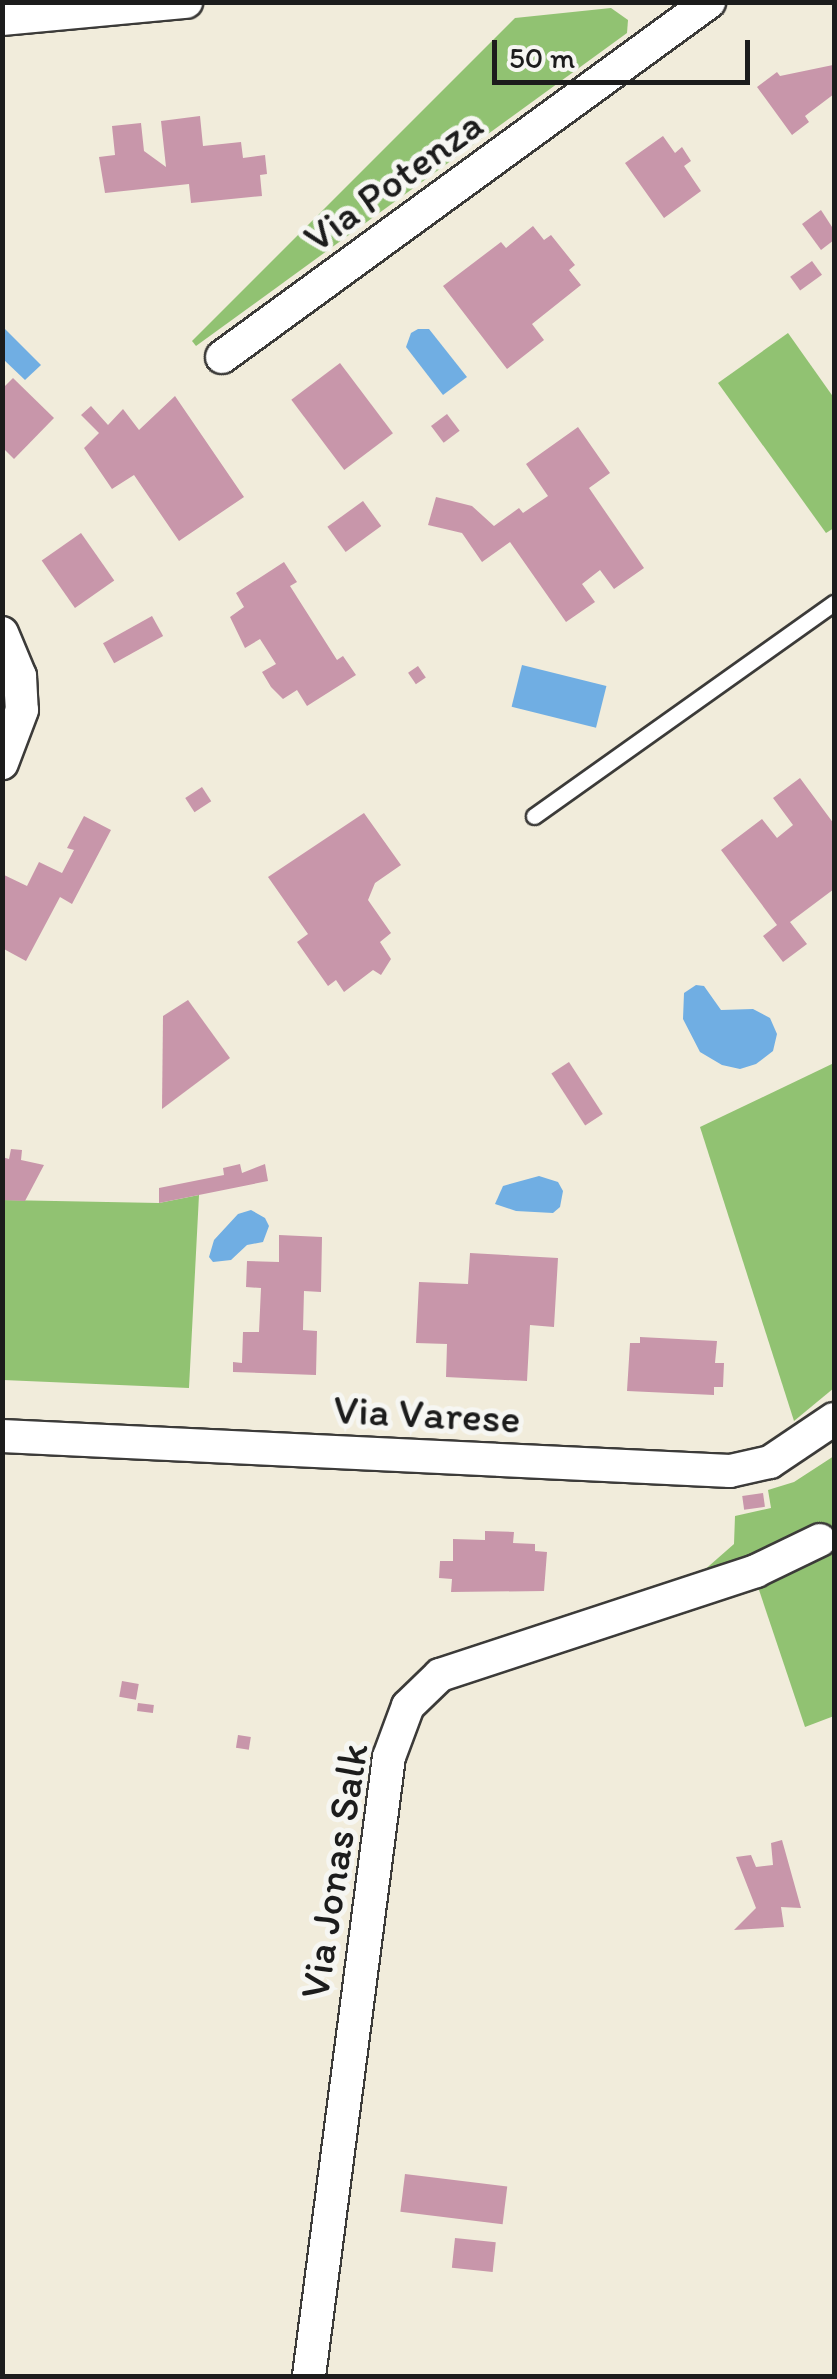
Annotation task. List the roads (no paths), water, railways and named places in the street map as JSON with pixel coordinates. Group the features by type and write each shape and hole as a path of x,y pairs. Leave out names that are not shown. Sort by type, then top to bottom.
{"street":[{"path":"2,19 186,2"},
{"name":"Via Potenza","path":"222,357 709,2"},
{"path":"2,633 20,676 22,710 2,763"},
{"name":"Via Varese","path":"2,1436 730,1470 770,1462 834,1419"},
{"name":"Via Jonas Salk","path":"309,2376 389,1758 408,1706 440,1675 756,1570 820,1540"}],"lane":[{"path":"534,816 834,603"}],"water":[{"path":"2,326 41,365 25,380 3,359"},
{"path":"429,329 467,377 443,395 406,347 411,333"},
{"path":"522,665 606,686 596,728 512,707"},
{"path":"696,985 704,986 721,1010 753,1009 770,1018 777,1034 773,1051 756,1064 740,1069 722,1065 700,1052 683,1019 684,993"},
{"path":"539,1176 558,1182 563,1191 560,1207 553,1213 516,1211 495,1204 503,1186"},
{"path":"251,1210 265,1218 269,1226 263,1242 247,1245 231,1260 213,1262 209,1257 214,1240 238,1214"}]}
